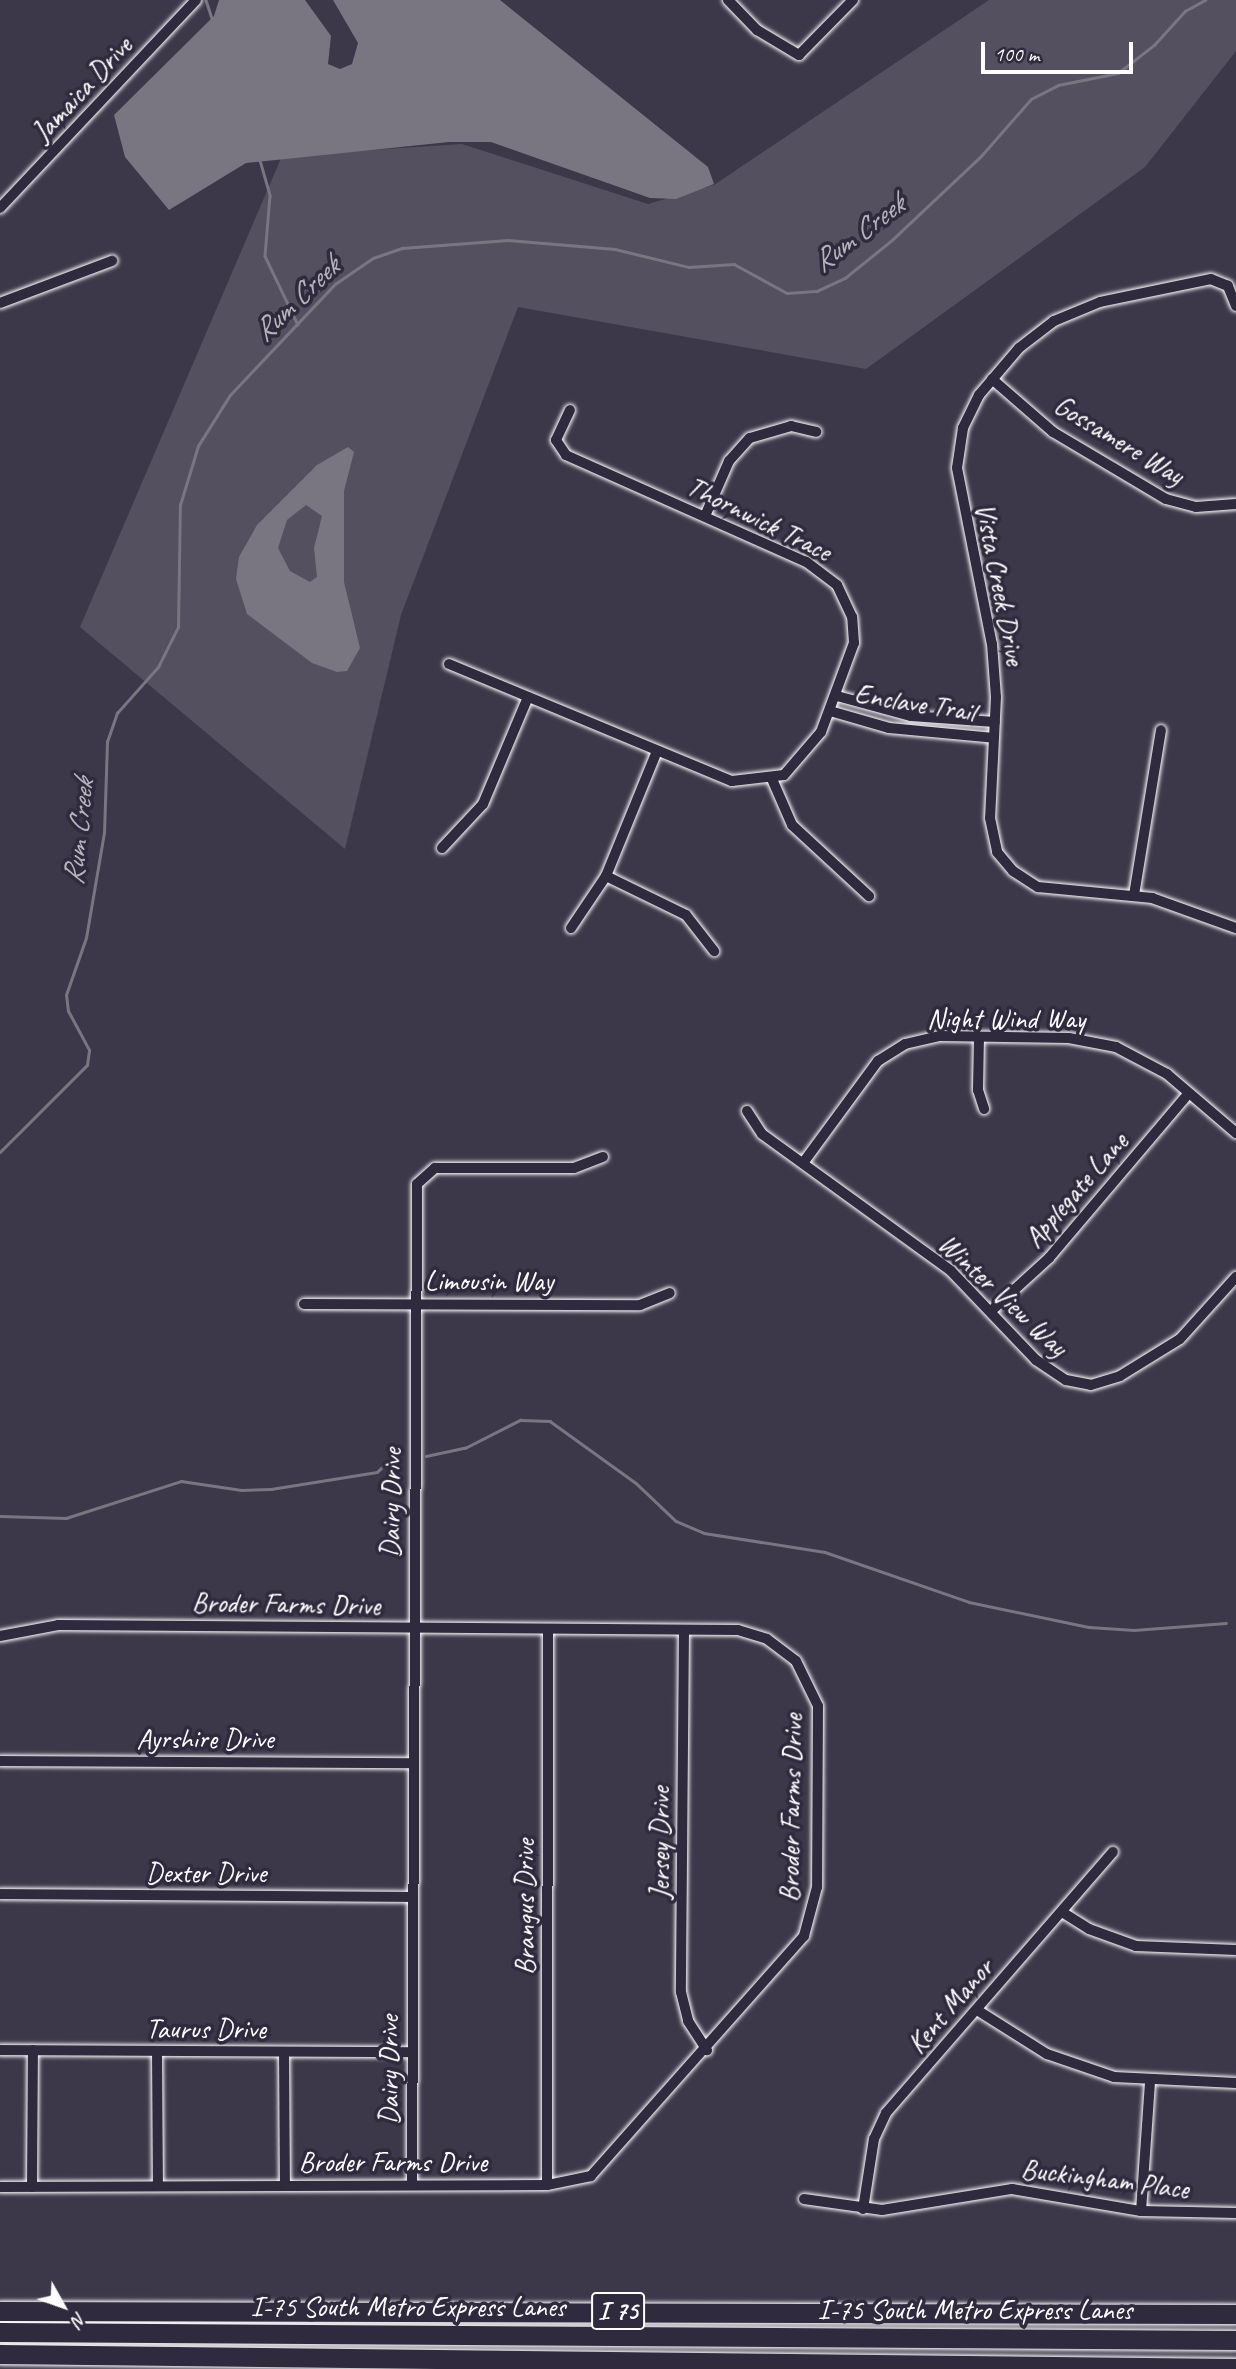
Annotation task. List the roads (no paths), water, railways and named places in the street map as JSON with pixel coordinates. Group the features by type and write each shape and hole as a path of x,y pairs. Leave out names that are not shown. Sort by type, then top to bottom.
{"highway":[{"name":"I 75","path":"0,2311 1236,2314"},
{"name":"I-75 South Metro Express Lanes","path":"0,2332 1236,2340"},
{"name":"I 75","path":"4,2354 1236,2368"}],"street":[{"name":"Jamaica Drive","path":"0,208 196,0"},
{"path":"728,0 757,30 799,55 853,0"},
{"path":"0,303 112,261"},
{"name":"Vista Creek Drive","path":"1236,306 1225,284 1211,279 1084,307 1033,335 992,379 966,419 957,468 992,645 995,722 990,831 1006,864 1038,887 1134,895 1236,928"},
{"name":"Gossamere Way","path":"992,379 1053,432 1166,499 1204,508 1236,504"},
{"name":"Thornwick Trace","path":"570,410 556,440 566,455 806,562 837,585 855,632 852,657 830,711 804,757 772,779"},
{"path":"705,516 729,461 750,438 791,426 816,432"},
{"path":"449,664 725,779 772,779 792,825 869,896"},
{"name":"Enclave Trail","path":"837,696 911,716 995,722"},
{"path":"442,848 483,804 528,697"},
{"name":"Enclave Trail","path":"830,711 912,732 994,738"},
{"path":"911,716 912,732"},
{"path":"1134,895 1161,730"},
{"path":"571,928 606,876 657,751"},
{"path":"606,876 686,915 714,951"},
{"path":"979,1037 978,1090 984,1109"},
{"name":"Night Wind Way","path":"803,1163 866,1075 887,1054 928,1038 979,1037 1100,1043 1150,1064 1236,1133"},
{"name":"Applegate Lane","path":"991,1311 1049,1258 1189,1093"},
{"name":"Winter View Way","path":"747,1111 754,1127 937,1259 1045,1368 1066,1380 1091,1385 1120,1376 1180,1339 1236,1277"},
{"name":"Dairy Drive","path":"412,2185 411,1763 417,1184 427,1171 574,1168 603,1157"},
{"name":"Limousin Way","path":"304,1304 640,1305 670,1293"},
{"name":"Broder Farms Drive","path":"0,1636 58,1625 738,1630 767,1639 806,1674 818,1706 817,1886 810,1922 796,1949 611,2160 573,2183 0,2187"},
{"name":"Brangus Drive","path":"547,2185 548,1630"},
{"name":"Jersey Drive","path":"684,1630 681,1992 688,2021 707,2050"},
{"name":"Ayrshire Drive","path":"0,1761 411,1763"},
{"name":"Kent Manor","path":"863,2209 879,2124 1113,1852"},
{"name":"Dexter Drive","path":"0,1894 411,1897"},
{"path":"1062,1912 1089,1929 1136,1946 1236,1950"},
{"path":"977,2010 1047,2054 1114,2077 1150,2082 1236,2082"},
{"name":"Taurus Drive","path":"0,2050 412,2052"},
{"path":"32,2187 33,2050"},
{"path":"157,2052 158,2186"},
{"path":"284,2052 285,2186"},
{"path":"1140,2211 1150,2082"},
{"name":"Buckingham Place","path":"804,2199 863,2209 1012,2189 1140,2211 1236,2213"}],"waterway":[{"path":"206,0 213,21"},
{"name":"Rum Creek","path":"0,1152 87,1065 89,1050 68,1011 66,995 86,938 104,833 107,742 117,713 158,667 178,627 180,505 198,446 230,395 335,284 373,258 402,248 508,240 615,249 689,267 734,264 787,293 817,291 845,278 892,240 981,156 1031,99 1058,85 1118,73 1154,45 1185,11 1205,0"},
{"path":"260,160 270,196 265,256 298,325"},
{"path":"426,1456 465,1448 520,1420 550,1421 636,1483 676,1521 704,1533 825,1552 969,1602 1089,1627 1134,1630 1226,1623"},
{"path":"0,1516 66,1518 181,1481 241,1490 271,1489 377,1472 394,1456"}]}
